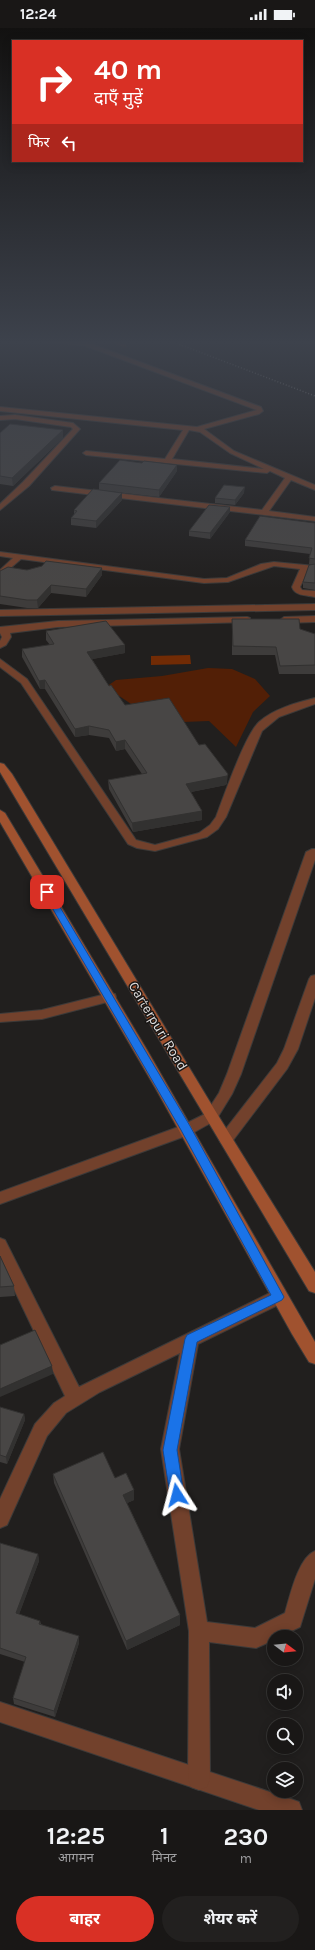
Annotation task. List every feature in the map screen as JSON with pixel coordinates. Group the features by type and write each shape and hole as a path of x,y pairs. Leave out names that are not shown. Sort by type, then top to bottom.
{"main road":[{"name":"Carterpuri Road","path":"0,766 8,774 211,1116 315,1286"},
{"name":"Carterpuri Road","path":"0,814 110,997 186,1130 278,1297 315,1357"}],"street":[{"path":"0,508 26,484 78,429 73,426 55,423"},
{"path":"140,423 197,429 208,434 224,448 315,488"},
{"path":"197,429 219,423"},
{"path":"167,462 188,428"},
{"path":"86,453 278,472"},
{"path":"264,513 289,477"},
{"path":"55,488 315,519"},
{"path":"0,554 204,581 228,580 269,565 315,568"},
{"path":"0,575 20,556"},
{"path":"305,567 297,590 300,592 315,594"},
{"path":"0,614 315,607"},
{"path":"276,620 315,619"},
{"path":"2,630 58,624 253,620"},
{"path":"0,645 7,640 8,636 2,630"},
{"path":"0,662 24,681 132,842 141,846 155,848 203,835 214,827 221,816 258,730 264,722 274,715 315,701"},
{"path":"0,1198 186,1130 211,1116 226,1094 234,1074 312,852"},
{"path":"226,1140 282,1066 291,1049 315,979"},
{"path":"0,1018 16,1018 46,1014 110,997"},
{"path":"0,1244 75,1398"},
{"path":"0,1520 41,1430 60,1408 94,1387 278,1297"},
{"path":"191,1339 170,1450 199,1631 199,1779"},
{"path":"199,1631 256,1638 293,1620 306,1577 315,1560"},
{"path":"0,1712 290,1810"}],"shaded area":[{"path":"190,655 191,664 151,665 151,656"},
{"path":"208,668 232,669 255,679 270,696 253,712 236,747 209,721 183,722 137,708 106,687 116,680 162,676"}],"building":[{"path":"10,424 63,430 12,478 0,476 0,433"},
{"path":"120,460 177,465 159,490 99,483"},
{"path":"224,485 245,487 235,500 215,498"},
{"path":"93,489 122,493 96,521 71,518 77,511 74,510"},
{"path":"209,505 230,507 210,533 189,531"},
{"path":"260,516 315,523 315,559 309,558 312,548 245,540"},
{"path":"46,561 102,568 86,589 51,585 37,600 0,596 0,571 8,567 27,570 42,566"},
{"path":"315,564 315,583 303,582 309,565"},
{"path":"232,619 299,619 300,629 315,634 315,665 280,666 276,647 233,646"},
{"path":"106,621 125,645 87,652 109,686 111,685 125,705 169,698 199,745 205,744 228,774 227,776 186,784 202,811 132,823 108,780 147,773 125,740 116,742 109,730 89,726 75,729 45,680 39,681 22,649 54,644 46,631"},
{"path":"0,1256 14,1286 0,1287"},
{"path":"35,1330 52,1366 0,1389 0,1345"},
{"path":"0,1407 24,1414 6,1457 0,1455"},
{"path":"103,1452 115,1478 126,1473 134,1490 123,1495 180,1615 126,1641 53,1474"},
{"path":"0,1543 38,1554 16,1613 40,1621 39,1624 79,1636 54,1711 13,1698 26,1657 0,1648"}],"route":[{"path":"47,892 110,997 186,1129 278,1297 191,1339 170,1450 177,1495"}]}
